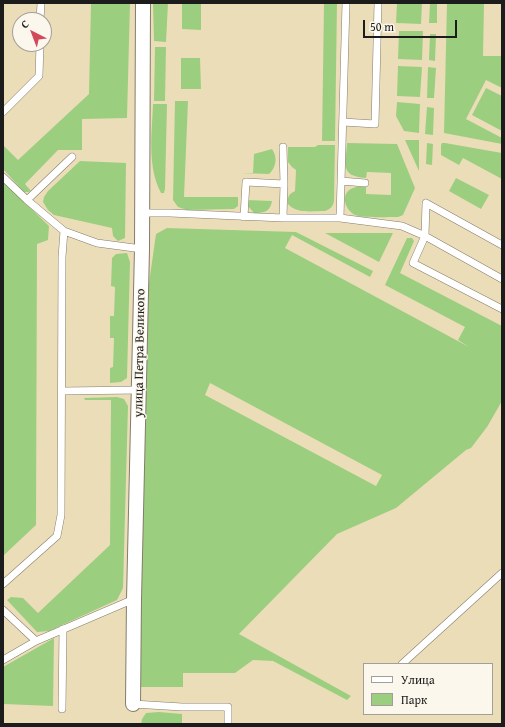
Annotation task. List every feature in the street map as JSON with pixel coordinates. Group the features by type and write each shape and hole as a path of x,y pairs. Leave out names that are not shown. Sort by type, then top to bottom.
{"street":[{"name":"улица Петра Великого","path":"133,704 134,599 140,390 143,3"}],"lane":[{"path":"340,218 346,3"},
{"path":"343,122 375,124 378,3"},
{"path":"3,112 39,76 40,52"},
{"path":"283,218 284,147"},
{"path":"27,200 72,157"},
{"path":"3,177 27,200 64,231 97,243 142,249"},
{"path":"341,181 365,183"},
{"path":"244,217 246,182 284,184"},
{"path":"502,245 426,203 425,236 413,263 502,309"},
{"path":"142,213 283,218 340,218 402,226 425,236 502,279"},
{"path":"3,584 56,536 61,515 62,257 64,231"},
{"path":"62,391 140,390"},
{"path":"403,663 502,573"},
{"path":"3,660 36,641 134,599"},
{"path":"3,610 36,641"},
{"path":"62,709 63,629"},
{"path":"133,704 182,707 228,707 228,724"}],"green space":[{"path":"91,3 130,3 127,118 82,119 82,150 58,150 25,184 31,191 24,192 3,169 3,145 18,160 89,94"},
{"path":"153,3 168,3 166,42 154,41"},
{"path":"182,3 201,3 201,30 182,29"},
{"path":"324,3 337,3 335,141 322,141"},
{"path":"397,3 422,3 421,24 396,23"},
{"path":"430,3 437,3 437,23 429,23"},
{"path":"447,3 484,3 483,56 502,56 502,88 486,80 466,119 502,138 502,144 444,133"},
{"path":"399,31 423,31 422,60 398,59"},
{"path":"430,34 436,34 435,61 429,60"},
{"path":"155,47 166,47 165,101 154,101"},
{"path":"181,58 200,58 201,89 181,89"},
{"path":"398,66 422,67 420,97 397,96"},
{"path":"428,67 436,68 434,98 427,98"},
{"path":"486,88 502,96 502,131 472,115"},
{"path":"175,101 188,101 184,197 238,197 238,206 234,209 187,210 178,207 173,200"},
{"path":"397,102 420,104 419,133 404,131 396,116"},
{"path":"153,104 167,104 164,193 161,193 157,183 152,161 151,138"},
{"path":"427,107 434,108 433,135 425,134"},
{"path":"405,140 419,140 419,171"},
{"path":"347,143 397,144 415,188 403,215 398,217 363,217 355,215 348,209 345,201 346,193 355,187 366,187 366,194 391,195 391,173 367,172 366,178 352,175 348,172 345,163"},
{"path":"427,143 433,144 432,165 426,164"},
{"path":"442,143 502,153 502,179 463,158 459,165 441,155"},
{"path":"318,145 335,145 334,201 330,208 325,211 300,211 288,204 289,196 295,191 296,170 288,162 288,147 315,147"},
{"path":"272,149 276,159 275,166 269,174 240,173 253,173 254,154"},
{"path":"80,161 126,163 125,238 118,241 113,236 112,228 54,215 48,210 43,202 48,191"},
{"path":"456,178 489,195 481,209 449,191"},
{"path":"3,181 49,226 48,240 37,244 36,525 3,556"},
{"path":"247,200 272,201 268,210 261,213 254,213 248,206"},
{"path":"167,228 296,232 373,271 370,277 292,235 285,248 469,347 458,340 465,327 385,285 407,238 412,238 414,241 400,273 502,326 502,401 487,427 471,448 466,450 396,508 337,534 239,634 351,696 347,700 273,661 253,660 235,673 183,673 183,687 138,687 149,283 156,234","holes":["210,383 382,475 376,486 205,395"]},
{"path":"325,233 393,233 379,262"},
{"path":"127,253 130,262 127,378 121,382 110,383 110,368 113,367 114,338 110,338 110,316 114,316 115,287 111,286 112,258 116,254"},
{"path":"117,397 124,399 128,406 123,588 117,600 49,631 37,632 7,600 11,597 23,598 38,613 110,545 111,400 85,400 84,398"},
{"path":"54,638 53,706 3,704 3,667"},
{"path":"159,712 182,714 182,724 141,724 146,713"}]}
